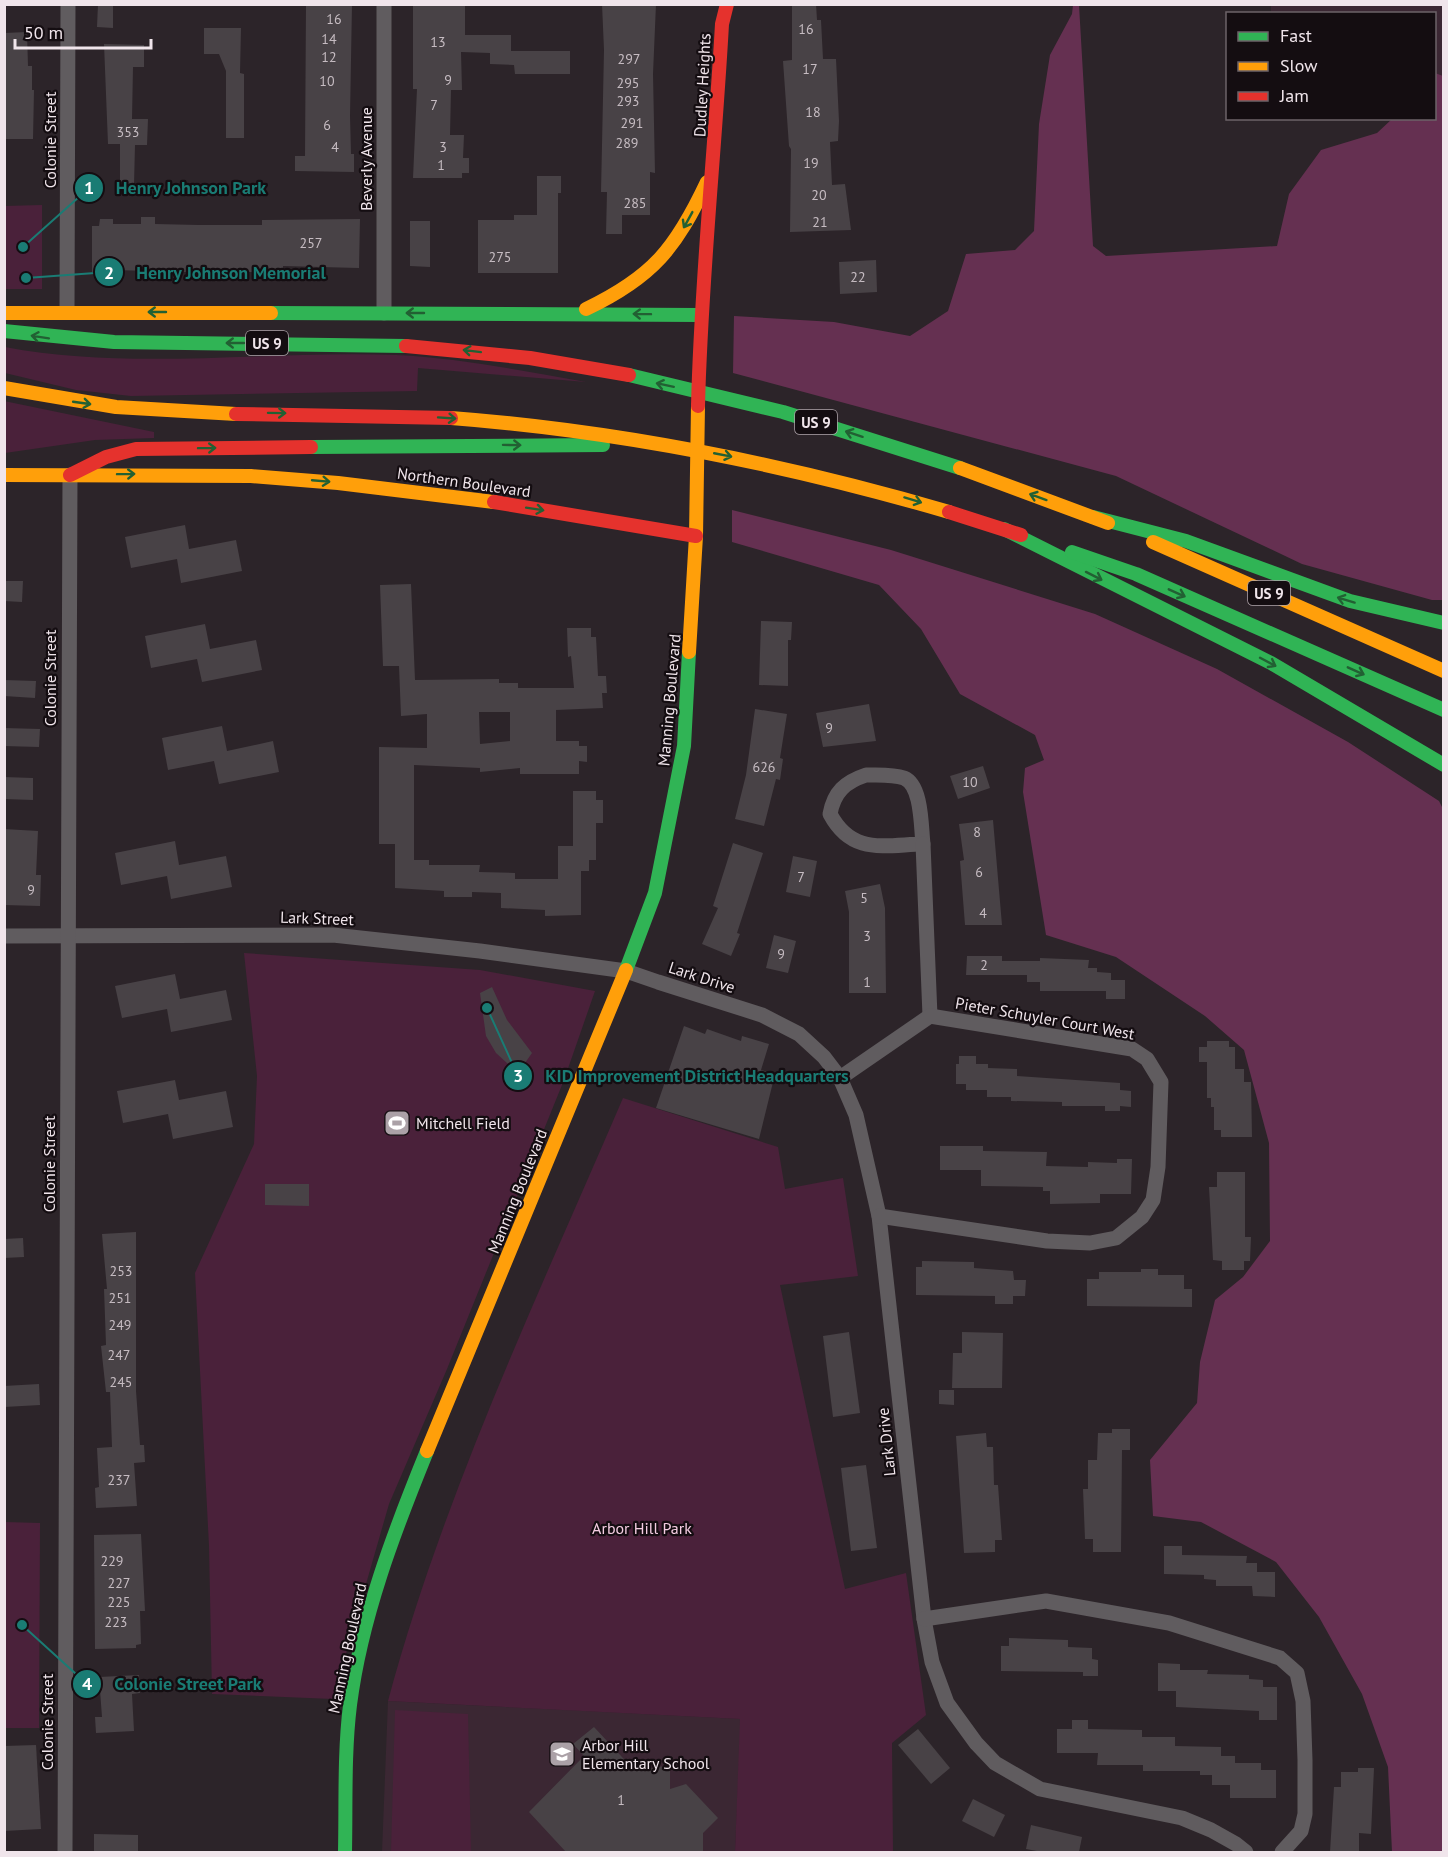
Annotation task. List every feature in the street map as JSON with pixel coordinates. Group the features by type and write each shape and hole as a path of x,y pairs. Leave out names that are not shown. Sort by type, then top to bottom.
{"main road":[{"name":"Dudley Heights","path":"714,168 722,24 727,4"},
{"path":"578,313 625,291 651,271 676,241 714,168"},
{"path":"696,536 700,315 714,168"},
{"path":"4,313 67,311 700,315"},
{"name":"US 9","path":"4,331 93,342 366,343 449,349 552,362 679,387 806,419 973,473 1093,517 1443,671"},
{"name":"US 9","path":"4,388 52,399 153,411 444,417 542,426 658,442 842,481 1004,530 1136,574 1443,710"},
{"path":"70,475 106,457 136,449 486,444 552,447 658,442"},
{"name":"Northern Boulevard","path":"4,475 222,475 344,483 510,505 696,536"},
{"path":"1093,517 1198,545 1267,573 1370,607 1443,623"},
{"path":"1004,530 1271,663 1443,765"},
{"name":"Manning Boulevard","path":"345,1852 346,1735 350,1703 380,1576 412,1487 626,971 655,893 684,747 696,536"}],"street":[{"name":"Colonie Street","path":"67,311 69,4"},
{"name":"Beverly Avenue","path":"384,4 384,313"},
{"name":"Colonie Street","path":"65,1852 70,475"},
{"name":"Pieter Schuyler Court West","path":"923,844 866,846 847,838 830,814 838,791 855,779 866,775 905,778 918,796 923,844 930,1016"},
{"name":"Lark Street","path":"4,936 196,933 333,935 480,951 626,971"},
{"name":"Lark Drive","path":"626,971 762,1015 799,1034 824,1058 840,1078 856,1115 879,1216 924,1619 932,1662 947,1703 976,1743 995,1763 1040,1789 1182,1818 1211,1830 1246,1852"},
{"name":"Pieter Schuyler Court West","path":"840,1078 930,1016 1132,1049 1147,1059 1161,1082 1158,1167 1153,1200 1142,1217 1116,1238 1090,1243 1047,1241 879,1216"},
{"path":"924,1619 1046,1601 1169,1623 1280,1658 1297,1673 1303,1701 1305,1761 1305,1814 1301,1831 1282,1852"}],"shaded area":[{"path":"1073,5 1079,5 1093,246 1106,256 1277,246 1289,194 1321,150 1377,133 1391,120 1436,120 1436,73 1443,76 1443,600 1432,600 1302,564 1116,476 733,373 734,316 834,322 910,336 948,311 966,254 1015,250 1034,231 1039,124 1050,55 1072,14"},
{"path":"1271,5 1443,5 1443,96 1436,97 1436,12 1271,12"},
{"path":"732,510 891,550 1095,614 1217,669 1348,742 1439,801 1443,809 1443,1852 1392,1852 1388,1767 1362,1694 1319,1617 1276,1562 1201,1522 1153,1516 1150,1460 1197,1403 1200,1362 1215,1300 1243,1277 1270,1241 1269,1143 1244,1050 1205,1016 1116,957 1046,935 1023,792 1025,768 1044,760 1035,735 960,694 921,629 879,585 732,542"},
{"name":"Arbor Hill Elementary School","path":"388,1701 741,1719 735,1852 382,1852"}],"green space":[{"path":"42,205 42,289 5,289 5,206"},
{"path":"5,347 101,358 396,355 468,362 586,382 418,368 417,391 131,396 76,390 5,373"},
{"path":"4,401 154,432 154,438 95,440 5,453"},
{"path":"244,953 480,970 595,991 564,1080 447,1369 389,1504 333,1699 212,1694 209,1546 195,1273 254,1144 257,1076"},
{"name":"Arbor Hill Park","path":"623,1098 778,1147 785,1189 843,1178 858,1276 780,1285 845,1589 906,1573 926,1715 892,1743 893,1852 735,1852 740,1719 388,1701 436,1547 465,1471 526,1321"},
{"path":"5,1522 40,1523 39,1728 5,1728"},
{"path":"395,1710 468,1714 471,1852 391,1852"}],"building":[{"path":"98,4 113,4 113,28 97,27"},
{"path":"306,4 352,4 350,116 354,172 295,171 295,156 305,156"},
{"path":"413,4 465,4 465,35 511,35 511,51 570,51 570,74 515,74 514,65 490,64 490,53 461,52 462,90 451,90 450,135 464,135 463,158 469,158 469,173 462,173 462,178 413,178 417,89 413,89"},
{"path":"602,4 656,4 653,74 655,173 650,172 650,215 622,215 622,234 606,234 607,192 601,192 604,50"},
{"path":"792,4 816,4 817,20 821,20 823,59 836,59 839,121 838,141 830,142 832,185 845,184 851,230 790,232 791,149 783,61 792,60"},
{"path":"204,28 241,28 240,73 244,74 244,138 226,138 226,71 219,54 204,54"},
{"path":"27,32 28,66 32,66 32,90 34,90 33,139 4,139 4,33"},
{"path":"104,44 144,45 144,67 133,67 132,119 148,119 147,145 135,145 134,185 120,185 120,144 108,144"},
{"path":"537,176 561,176 561,193 558,193 558,273 478,273 478,220 514,220 514,215 537,215"},
{"path":"141,217 155,217 155,224 199,225 262,225 262,220 360,219 359,268 283,266 283,273 190,270 190,272 113,270 113,272 92,272 92,226 99,226 100,219 113,219 113,224 141,224"},
{"path":"410,221 430,221 430,267 410,266"},
{"path":"876,260 877,292 840,294 839,262"},
{"path":"185,525 189,549 236,540 242,571 181,583 177,559 131,568 125,537"},
{"path":"4,581 23,581 22,602 4,601"},
{"path":"411,584 415,680 499,679 499,683 518,683 518,688 574,688 571,656 568,657 567,628 591,628 591,637 596,637 598,676 606,676 607,693 602,693 603,708 556,710 556,741 579,741 579,746 587,746 587,762 579,761 579,774 520,774 520,768 480,772 480,768 414,765 414,860 429,860 429,865 480,865 479,872 515,873 515,879 558,879 558,846 573,846 573,791 596,791 596,800 603,800 603,823 596,823 596,860 589,860 589,871 581,871 581,915 545,916 545,910 501,908 501,893 472,892 472,897 444,897 444,891 395,888 395,844 379,844 379,747 427,748 427,714 401,716 399,666 383,666 380,585","holes":["479,712 510,712 510,741 480,744"]},
{"path":"761,621 792,622 791,640 788,640 788,686 759,685"},
{"path":"205,624 210,649 256,640 262,670 202,682 197,659 151,668 145,636"},
{"path":"4,680 36,681 35,698 4,696"},
{"path":"869,704 876,741 823,747 816,713"},
{"path":"755,709 787,714 780,758 783,759 780,780 776,779 764,826 735,819 746,775"},
{"path":"222,726 227,751 273,741 279,772 219,784 214,761 168,770 162,738"},
{"path":"4,728 40,729 39,747 4,746"},
{"path":"983,766 990,788 958,799 950,776"},
{"path":"4,777 33,778 33,800 4,799"},
{"path":"993,820 1002,925 965,925 960,861 964,860 959,824"},
{"path":"4,829 38,831 36,875 41,875 40,906 4,905"},
{"path":"175,841 179,865 226,856 232,887 171,899 167,876 121,885 115,853"},
{"path":"733,843 763,853 737,933 740,934 731,956 702,944 718,908 713,906"},
{"path":"793,856 817,861 810,897 786,892"},
{"path":"880,884 885,908 886,993 849,993 849,912 845,891"},
{"path":"774,935 796,941 788,973 766,968"},
{"path":"967,956 1002,956 1002,961 1040,961 1040,958 1089,960 1088,968 1097,968 1097,972 1111,973 1111,980 1125,980 1125,999 1106,999 1106,991 1040,991 1040,982 1027,982 1027,975 966,975"},
{"path":"175,974 180,999 226,990 232,1020 171,1032 167,1009 122,1018 115,986"},
{"path":"492,987 507,1020 532,1053 518,1073 496,1053 486,1036 480,993"},
{"path":"684,1026 705,1034 707,1029 741,1041 742,1036 769,1044 761,1070 775,1074 759,1139 656,1108"},
{"path":"1207,1041 1229,1041 1229,1047 1235,1047 1235,1069 1244,1069 1244,1082 1251,1082 1252,1137 1221,1137 1221,1130 1214,1130 1214,1107 1211,1107 1211,1098 1207,1098 1207,1062 1199,1062 1199,1047 1207,1047"},
{"path":"959,1056 976,1056 976,1064 988,1064 988,1068 1017,1069 1017,1076 1120,1083 1120,1090 1131,1091 1131,1107 1120,1106 1120,1111 1105,1111 1105,1106 1062,1106 1062,1102 1011,1101 1011,1097 987,1097 987,1090 966,1090 966,1084 956,1084 956,1064 959,1064"},
{"path":"175,1080 179,1100 226,1091 233,1127 173,1139 168,1114 123,1123 117,1091"},
{"path":"940,1146 983,1146 983,1151 1047,1152 1046,1166 1088,1167 1088,1162 1117,1163 1117,1159 1132,1159 1131,1194 1100,1194 1100,1203 1050,1204 1050,1191 1043,1191 1043,1187 981,1186 981,1170 940,1170"},
{"path":"1217,1172 1245,1172 1245,1237 1251,1237 1250,1261 1244,1261 1244,1270 1222,1270 1222,1261 1213,1260 1209,1187 1217,1187"},
{"path":"265,1184 309,1184 309,1206 265,1205"},
{"path":"136,1232 136,1391 140,1445 144,1445 145,1462 134,1463 137,1506 96,1508 95,1488 99,1487 97,1448 112,1447 110,1392 106,1392 101,1346 106,1345 104,1289 107,1289 102,1234"},
{"path":"23,1238 24,1257 4,1258 4,1239"},
{"path":"922,1261 974,1262 974,1268 1013,1271 1014,1280 1026,1280 1025,1296 1013,1296 1013,1304 995,1304 995,1296 916,1295 916,1267 922,1267"},
{"path":"1141,1269 1158,1269 1158,1275 1184,1275 1184,1289 1192,1289 1192,1307 1087,1306 1087,1279 1099,1279 1099,1272 1141,1272"},
{"path":"849,1332 860,1413 833,1417 823,1336"},
{"path":"962,1332 1003,1333 1002,1388 952,1388 953,1353 962,1353"},
{"path":"39,1384 40,1405 4,1407 4,1386"},
{"path":"939,1390 954,1390 954,1405 939,1404"},
{"path":"1112,1429 1130,1429 1130,1450 1122,1450 1121,1552 1093,1552 1093,1539 1085,1539 1083,1489 1088,1489 1088,1460 1097,1460 1098,1433 1112,1433"},
{"path":"986,1433 987,1447 993,1447 994,1485 998,1485 1002,1540 995,1540 995,1552 964,1553 956,1436"},
{"path":"866,1465 877,1548 851,1551 841,1468"},
{"path":"141,1534 145,1611 140,1611 141,1644 136,1645 136,1648 95,1649 94,1535"},
{"path":"1164,1546 1182,1546 1182,1555 1247,1556 1246,1563 1257,1563 1257,1572 1275,1572 1275,1597 1253,1596 1252,1586 1216,1586 1216,1580 1204,1579 1204,1575 1164,1574"},
{"path":"1009,1638 1068,1640 1068,1647 1092,1648 1092,1659 1098,1660 1098,1676 1083,1676 1083,1672 1001,1671 1001,1646 1009,1646"},
{"path":"1158,1663 1180,1664 1180,1670 1208,1670 1207,1674 1249,1675 1249,1679 1263,1680 1263,1687 1277,1687 1277,1720 1259,1720 1259,1711 1176,1707 1176,1691 1158,1691"},
{"path":"139,1675 140,1693 132,1694 134,1731 96,1733 95,1717 102,1717 99,1677"},
{"path":"1072,1720 1088,1720 1088,1729 1142,1730 1142,1737 1175,1737 1175,1746 1221,1747 1221,1756 1235,1756 1235,1763 1261,1763 1261,1770 1276,1770 1276,1798 1230,1798 1230,1785 1212,1785 1212,1775 1200,1775 1200,1771 1143,1771 1143,1765 1097,1765 1098,1753 1057,1753 1057,1729 1072,1729"},
{"name":"Arbor Hill Elementary School","path":"594,1727 635,1771 670,1765 670,1789 686,1784 718,1818 703,1833 703,1852 566,1852 529,1812 584,1756 573,1744"},
{"path":"918,1729 950,1768 931,1784 898,1745"},
{"path":"36,1745 41,1829 4,1831 4,1746"},
{"path":"1358,1768 1374,1768 1371,1834 1359,1833 1359,1852 1330,1852 1334,1787 1341,1787 1341,1772 1358,1772"},
{"path":"973,1799 1005,1815 994,1837 962,1821"},
{"path":"1031,1825 1082,1837 1079,1852 1042,1852 1026,1849"},
{"path":"94,1834 138,1835 138,1852 94,1852"}],"traffic: fast":[{"path":"271,313 700,315"},
{"path":"4,331 114,342 406,346"},
{"path":"629,375 783,412 960,468"},
{"path":"311,447 603,445"},
{"path":"1093,517 1186,541 1350,601 1444,623"},
{"path":"1004,529 1271,663 1444,765"},
{"path":"1072,552 1136,574 1444,710"},
{"path":"626,970 655,893 684,746 689,652"},
{"path":"345,1852 347,1742 355,1672 380,1576 427,1451"}],"traffic: slow":[{"path":"586,309 629,285 660,258 673,243 707,182"},
{"path":"4,313 271,313"},
{"path":"4,388 116,407 236,414"},
{"path":"689,652 696,536 698,406"},
{"path":"451,418 577,431 702,452 826,479 949,512"},
{"path":"960,468 1108,523"},
{"path":"4,475 251,476 338,483 494,502"},
{"path":"1153,542 1444,671"},
{"path":"427,1451 626,970"}],"traffic: jam":[{"path":"698,406 702,310 722,24 727,4"},
{"path":"406,346 530,358 629,375"},
{"path":"236,414 451,418"},
{"path":"70,475 106,457 136,449 311,447"},
{"path":"494,502 696,536"},
{"path":"949,512 1021,535"}],"place":[{"name":"Henry Johnson Park","path":"23,247"},
{"name":"Henry Johnson Memorial","path":"26,278"},
{"name":"KID Improvement District Headquarters","path":"487,1008"},
{"name":"Mitchell Field","path":"397,1123"},
{"name":"Colonie Street Park","path":"22,1625"},
{"name":"Arbor Hill Elementary School","path":"562,1754"}]}
